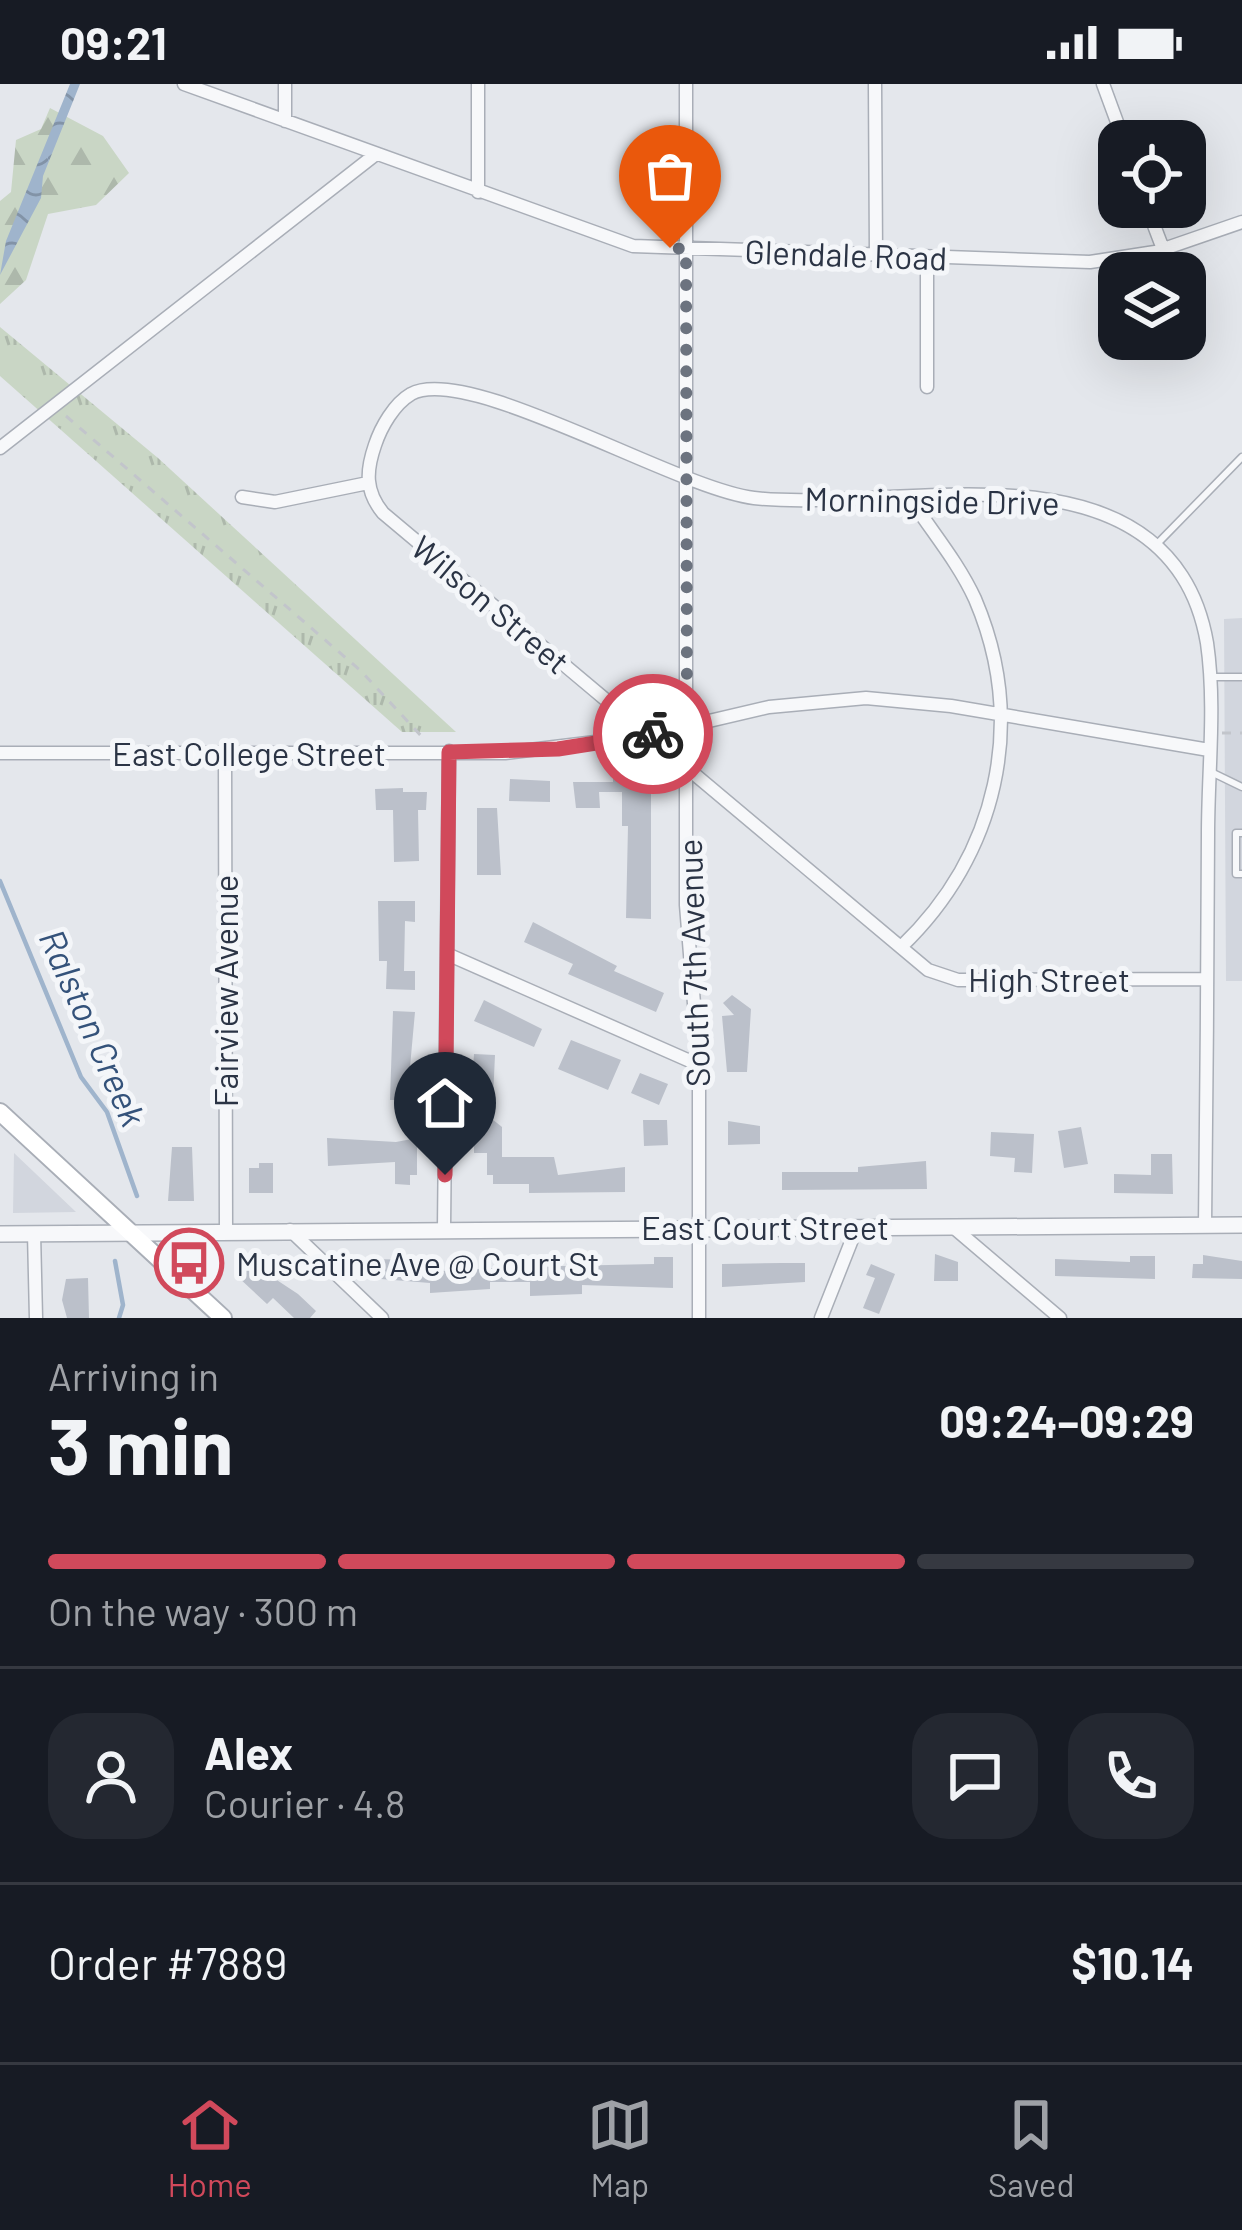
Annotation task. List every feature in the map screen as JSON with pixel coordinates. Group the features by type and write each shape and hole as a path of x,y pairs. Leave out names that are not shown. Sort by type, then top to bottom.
{"main road":[{"path":"0,1112 223,1318"}],"street":[{"name":"Glendale Road","path":"184,84 608,239 686,249 1090,262 1163,249 1242,222"},
{"path":"285,84 285,121"},
{"path":"478,84 478,192"},
{"name":"South 7th Avenue","path":"686,84 686,905 699,1065 699,1318"},
{"path":"875,84 877,255"},
{"path":"1103,84 1116,120"},
{"path":"0,448 376,154"},
{"path":"1156,228 1163,249"},
{"path":"927,257 927,386"},
{"name":"Morningside Drive","path":"368,483 370,457 388,418 413,393 432,389 498,401 687,478 760,499 1065,499 1107,511 1156,544 1195,601 1208,646 1205,1226"},
{"path":"242,497 275,502 368,483"},
{"name":"Wilson Street","path":"368,483 383,513 901,947"},
{"path":"901,947 938,909 971,855 993,796 1003,715 996,668 974,599 910,498"},
{"name":"East College Street","path":"0,753 505,753 645,736 769,707 866,698 1003,715 1209,750"},
{"name":"Fairview Avenue","path":"224,752 226,1230"},
{"path":"442,752 447,954 444,1228"},
{"name":"High Street","path":"901,947 928,970 958,980 1207,980"},
{"path":"447,954 699,1065"},
{"path":"952,1226 1060,1318"},
{"name":"East Court Street","path":"0,1234 1242,1226"},
{"path":"821,1318 857,1228"},
{"path":"289,1229 382,1318"},
{"path":"34,1234 36,1318"}],"lane":[{"path":"1156,544 1242,457"},
{"path":"1209,677 1242,677"},
{"path":"1208,770 1242,787"},
{"path":"1242,833 1236,833 1236,874 1242,874"}],"path":[{"path":"51,404 361,671 442,752"},
{"path":"1209,733 1242,733"}],"shaded area":[{"path":"1242,618 1242,981 1226,981 1224,619"},
{"path":"14,1153 76,1212 13,1213"}],"green space":[{"path":"50,108 103,136 129,173 96,205 48,214 26,280 0,304 0,201 11,192 16,140 41,129"},
{"path":"0,327 158,458 456,732 402,732 0,376"}],"water":[{"path":"70,84 80,84 43,176 41,198 0,275 6,241"}],"building":[{"path":"613,774 651,775 651,919 626,918 628,826 622,826 622,792 599,792 600,808 576,808 573,782 613,782"},
{"path":"510,779 550,781 550,802 509,801"},
{"path":"403,788 403,792 427,792 426,810 418,810 419,861 394,862 393,810 376,810 375,789"},
{"path":"477,808 497,808 501,875 477,875"},
{"path":"378,901 415,901 415,922 405,921 404,971 415,971 415,990 386,989 387,961 379,961"},
{"path":"533,922 617,966 614,971 664,993 656,1012 568,974 573,964 524,942"},
{"path":"732,995 751,1009 747,1072 727,1072 722,1016 734,1015 723,1003"},
{"path":"484,1000 542,1029 534,1047 474,1021"},
{"path":"393,1011 415,1012 407,1100 390,1100"},
{"path":"571,1040 621,1060 608,1090 558,1069"},
{"path":"474,1054 495,1055 492,1119 502,1127 502,1157 554,1157 558,1175 625,1167 625,1192 529,1193 529,1184 493,1184 493,1175 487,1175 487,1153 474,1153 474,1109 470,1109"},
{"path":"640,1073 668,1084 659,1105 631,1093"},
{"path":"643,1120 667,1120 668,1145 644,1146"},
{"path":"728,1121 760,1126 760,1144 728,1145"},
{"path":"1081,1127 1088,1164 1064,1168 1058,1131"},
{"path":"991,1132 1034,1134 1032,1173 1014,1172 1015,1158 990,1156"},
{"path":"327,1138 396,1142 417,1138 417,1175 410,1175 410,1185 395,1184 395,1162 328,1166"},
{"path":"172,1147 192,1147 194,1201 168,1201"},
{"path":"1151,1154 1172,1154 1173,1194 1114,1193 1114,1174 1151,1175"},
{"path":"926,1161 927,1189 782,1190 782,1172 858,1172 858,1167"},
{"path":"259,1163 273,1163 273,1193 249,1193 249,1168 259,1168"},
{"path":"935,1254 958,1262 958,1281 934,1281"},
{"path":"1203,1255 1242,1261 1242,1279 1192,1278 1193,1264 1203,1264"},
{"path":"1130,1256 1155,1256 1155,1279 1055,1276 1055,1259 1130,1262"},
{"path":"654,1257 673,1257 673,1288 582,1285 582,1294 530,1296 530,1282 490,1282 490,1289 430,1293 430,1283 369,1278 369,1259 425,1260 425,1272 495,1268 495,1262 517,1262 518,1267 654,1264"},
{"path":"251,1263 316,1311 310,1318 294,1318 273,1298 267,1304 238,1277"},
{"path":"805,1263 805,1282 722,1287 722,1264"},
{"path":"871,1264 895,1274 879,1314 863,1308 875,1278 866,1275"},
{"path":"88,1278 89,1318 67,1318 62,1300 66,1279"}],"waterway":[{"name":"Ralston Creek","path":"0,881 81,1077 107,1112 137,1196"},
{"name":"Ralston Creek","path":"115,1261 123,1305 119,1318"}],"way so far":[{"path":"653,734 687,725 686,249 670,248"}],"place":[{"name":"Muscatine Ave @ Court St","path":"189,1263"}],"route":[{"path":"445,1175 449,752 558,749 653,734"}]}
